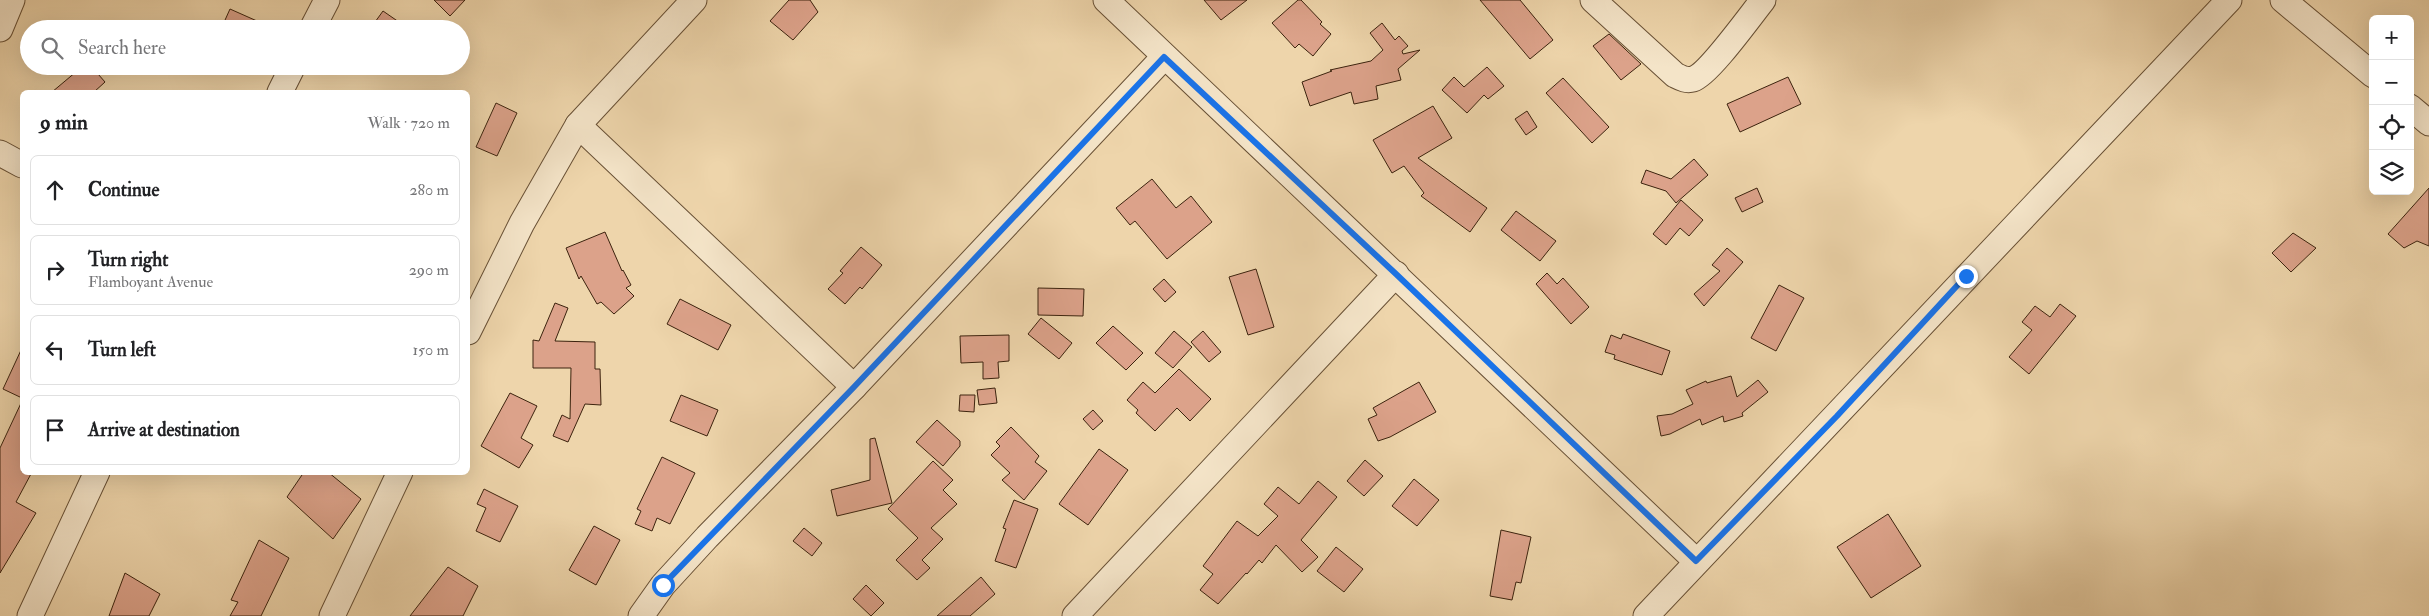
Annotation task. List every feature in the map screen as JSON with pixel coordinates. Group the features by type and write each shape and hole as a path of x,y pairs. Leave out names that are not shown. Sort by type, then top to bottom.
{"street":[{"path":"0,29 12,0"},
{"path":"316,20 326,0"},
{"path":"470,328 522,223 578,125 694,0"},
{"path":"1593,0 1674,75 1684,80 1695,79 1711,64 1763,0"},
{"path":"1646,616 2229,0"},
{"path":"2283,0 2369,72"},
{"path":"1109,1 1164,57 1396,274 1696,561"},
{"path":"642,616 663,585 854,387 1164,57"},
{"path":"281,90 288,75"},
{"path":"2414,110 2429,123"},
{"path":"578,125 854,387"},
{"path":"0,153 20,164"},
{"path":"1075,616 1396,274"},
{"path":"30,616 96,475"},
{"path":"332,616 399,475"}],"building":[{"path":"434,0 465,0 450,16"},
{"path":"789,0 810,0 818,12 793,40 770,21"},
{"path":"1204,0 1247,0 1221,20"},
{"path":"1298,0 1301,0 1322,22 1320,24 1331,34 1313,56 1299,44 1295,48 1272,23"},
{"path":"1480,0 1520,0 1553,40 1530,59"},
{"path":"230,9 255,20 225,20"},
{"path":"383,11 396,20 376,20"},
{"path":"1382,23 1395,40 1399,36 1408,46 1402,51 1403,54 1420,50 1398,69 1401,80 1376,86 1378,99 1354,104 1351,92 1310,106 1302,82 1332,71 1330,70 1371,61 1383,50 1370,33"},
{"path":"1609,34 1641,64 1621,80 1593,46"},
{"path":"1487,67 1504,86 1488,99 1484,95 1467,113 1442,90 1454,77 1464,87"},
{"path":"72,75 99,75 105,82 96,90 54,90"},
{"path":"1788,77 1801,104 1740,132 1727,104"},
{"path":"1563,78 1609,127 1592,143 1546,93"},
{"path":"496,103 517,113 497,156 476,147"},
{"path":"1433,106 1452,138 1418,158 1487,208 1470,232 1421,196 1424,193 1404,166 1392,173 1373,140"},
{"path":"1527,111 1537,127 1526,135 1515,119"},
{"path":"1694,159 1708,175 1676,203 1666,191 1641,183 1646,170 1671,179"},
{"path":"1152,179 1176,208 1191,196 1212,222 1167,259 1135,221 1130,225 1116,208"},
{"path":"1757,188 1763,202 1742,212 1735,198"},
{"path":"2429,188 2429,246 2417,241 2404,248 2388,234"},
{"path":"1681,200 1703,220 1689,236 1680,228 1666,245 1653,234"},
{"path":"1516,211 1556,241 1540,261 1501,230"},
{"path":"605,232 622,271 631,285 626,288 634,296 614,314 601,302 597,304 581,276 579,279 566,248"},
{"path":"2293,233 2316,248 2291,272 2272,253"},
{"path":"861,247 882,265 862,289 860,287 845,304 828,289 843,273 840,271"},
{"path":"1727,248 1743,262 1704,306 1694,294 1720,271 1712,265"},
{"path":"1256,269 1274,327 1248,335 1229,277"},
{"path":"1547,273 1557,284 1563,278 1589,307 1571,324 1536,284"},
{"path":"1164,279 1176,292 1165,302 1153,289"},
{"path":"1779,285 1804,298 1776,351 1751,338"},
{"path":"1038,288 1084,289 1083,316 1038,315"},
{"path":"680,299 731,325 718,350 667,324"},
{"path":"555,303 568,308 555,341 595,342 595,369 600,369 601,405 585,404 568,442 553,436 562,415 570,419 571,368 533,368 533,340 539,341"},
{"path":"2060,304 2076,316 2029,374 2009,357 2032,330 2022,322 2035,306 2050,317"},
{"path":"1041,318 1072,343 1059,359 1028,334"},
{"path":"1113,326 1143,353 1126,370 1096,343"},
{"path":"1174,331 1192,347 1173,368 1155,353"},
{"path":"1203,331 1221,352 1209,362 1191,342"},
{"path":"1623,334 1670,351 1662,375 1614,359 1615,355 1605,352 1611,335 1621,339"},
{"path":"1009,335 1009,361 998,362 999,378 983,379 983,362 961,363 960,336"},
{"path":"20,352 20,397 3,389"},
{"path":"1179,369 1211,399 1190,421 1177,408 1155,431 1136,413 1138,410 1127,400 1143,382 1155,393"},
{"path":"1731,376 1737,397 1758,380 1768,392 1742,413 1743,416 1724,422 1723,416 1702,425 1700,419 1670,434 1661,436 1657,416 1672,414 1693,404 1686,390 1706,381 1707,383"},
{"path":"1419,382 1436,412 1390,437 1378,441 1368,419 1377,415 1373,408"},
{"path":"995,388 997,403 979,405 977,390"},
{"path":"510,393 537,406 521,438 533,445 519,468 481,446"},
{"path":"681,395 718,410 707,436 670,421"},
{"path":"960,395 975,395 974,412 959,411"},
{"path":"20,405 20,475 30,475 16,502 36,513 0,573 0,448"},
{"path":"1093,410 1103,421 1093,430 1083,419"},
{"path":"937,420 960,441 960,446 943,466 916,442"},
{"path":"1011,427 1039,456 1035,462 1047,471 1024,500 1002,480 1010,473 991,455 1000,446 996,442"},
{"path":"875,438 892,503 837,516 831,490 870,480 870,439"},
{"path":"1099,449 1128,470 1088,525 1059,504"},
{"path":"662,457 695,473 670,524 657,518 652,531 635,524 641,511 637,509"},
{"path":"1365,460 1383,476 1364,496 1347,481"},
{"path":"933,461 953,480 943,490 957,504 931,528 943,539 922,560 930,568 917,580 896,560 918,538 888,509"},
{"path":"302,475 332,475 361,499 333,539 287,497"},
{"path":"1414,479 1439,500 1417,526 1392,506"},
{"path":"1318,481 1337,497 1301,540 1318,557 1302,572 1276,545 1262,563 1259,560 1218,604 1200,590 1213,574 1203,566 1237,521 1258,536 1278,516 1264,504 1278,487 1299,504"},
{"path":"484,489 518,506 500,542 476,531 486,508 477,504"},
{"path":"1014,500 1038,509 1016,568 995,561 1006,529 1003,528"},
{"path":"1888,514 1921,566 1871,598 1837,547"},
{"path":"594,526 620,540 596,585 569,570"},
{"path":"804,528 822,543 812,556 793,541"},
{"path":"1501,530 1531,537 1521,583 1516,582 1512,600 1490,596"},
{"path":"259,540 289,558 261,616 230,616 238,602 231,600"},
{"path":"1336,547 1363,569 1344,592 1317,571"},
{"path":"448,567 478,586 463,616 410,616"},
{"path":"125,573 160,594 149,616 109,616"},
{"path":"981,577 995,594 970,616 937,616"},
{"path":"866,585 884,603 871,616 853,599"}],"route":[{"path":"663,585 854,387 1164,57 1396,274 1696,561 1837,416 1966,276"}]}
